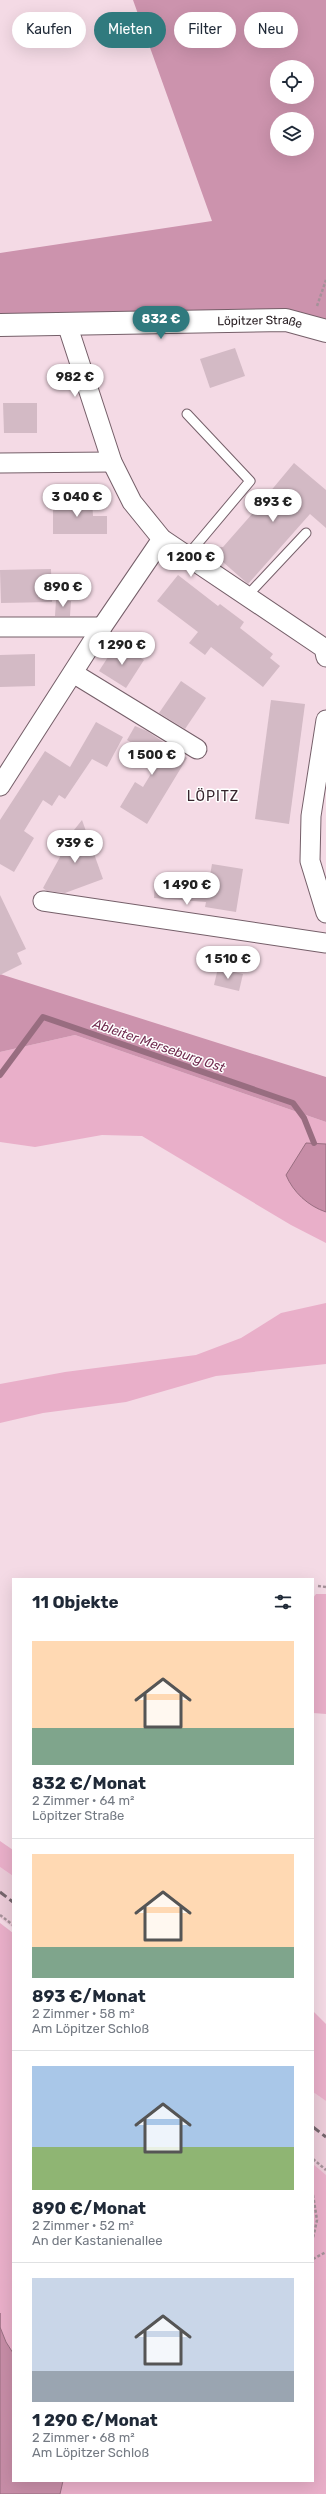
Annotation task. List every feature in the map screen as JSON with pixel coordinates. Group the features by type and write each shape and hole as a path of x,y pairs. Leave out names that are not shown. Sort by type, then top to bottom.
{"street":[{"name":"Löpitzer Straße","path":"0,325 286,320 318,329"},
{"path":"67,324 112,462 132,502 162,539 325,650"},
{"path":"0,463 112,462"},
{"path":"0,786 74,673 102,627 162,539"},
{"path":"0,628 102,627"},
{"path":"74,673 197,749"},
{"path":"326,720 311,816 310,861 326,913"},
{"path":"43,900 326,942"}],"lane":[{"path":"187,414 250,481 187,556"},
{"path":"246,597 306,533"}],"path":[{"path":"318,329 326,280"},
{"path":"318,1586 326,1587"},
{"path":"0,1915 12,1924"},
{"path":"314,2161 326,2170"},
{"path":"314,2202 317,2220 314,2234"},
{"path":"314,2258 326,2252"}],"shaded area":[{"path":"133,0 326,0 326,331 0,324 0,253 212,221 150,48 166,48 166,12 137,12"},
{"path":"0,974 326,1077 326,1122 75,1035 0,1052"},
{"path":"75,1035 326,1122 326,1243 291,1225 142,1136 102,1135 35,1147 0,1142 0,1052"},
{"path":"306,1143 326,1144 326,1212 313,1206 302,1198 297,1193 286,1175"},
{"path":"326,1303 326,1364 216,1376 126,1402 43,1413 0,1423 0,1384 65,1372 196,1355 241,1338 281,1313"},
{"path":"316,1594 326,1594 326,1714 314,1713 314,1597"},
{"path":"0,1841 12,1849 12,1875 0,1867"},
{"path":"0,1867 12,1875 12,1927 0,1918"},
{"path":"0,1923 12,1932 12,2351 6,2342 0,2327"},
{"path":"314,2012 326,2024 326,2101 314,2093"},
{"path":"314,2093 326,2101 326,2179 314,2169"},
{"path":"314,2165 326,2175 326,2494 60,2494 63,2482 314,2482"},
{"path":"0,2327 6,2342 12,2351 12,2482 63,2482 60,2494 0,2494"}],"building":[{"path":"235,348 245,376 210,388 200,359"},
{"path":"3,403 37,403 37,433 4,433"},
{"path":"294,463 326,490 326,528 310,514 248,584 207,548 223,547 252,514 246,509 264,489 269,493"},
{"path":"53,500 92,500 93,516 107,516 107,534 53,534"},
{"path":"51,569 52,602 1,603 0,570"},
{"path":"178,575 218,606 220,604 244,622 240,628 273,654 270,658 280,666 263,687 211,647 205,655 189,643 198,632 157,601"},
{"path":"56,600 71,601 70,616 55,616"},
{"path":"117,643 144,660 126,688 99,671"},
{"path":"35,654 35,686 0,687 0,655"},
{"path":"181,681 206,698 185,729 159,713"},
{"path":"271,700 305,704 289,824 255,819"},
{"path":"96,722 123,737 107,767 92,759 65,799 59,795 52,806 43,800 24,831 34,838 14,872 0,864 0,820 45,751 70,767"},
{"path":"135,726 147,731 187,758 147,824 120,807 135,782 143,787 160,759 127,740"},
{"path":"82,820 103,879 65,893 47,891 43,888 60,857 58,850"},
{"path":"212,864 243,869 236,912 205,907 206,902 154,898 155,878 209,881"},
{"path":"0,895 26,949 17,953 22,964 0,975"},
{"path":"218,968 243,974 239,991 214,985"}],"waterway":[{"name":"Ableiter Merseburg Ost","path":"0,1075 43,1017 293,1103 304,1118 314,1143"}],"railway":[{"path":"0,1892 12,1901"},
{"path":"314,2128 326,2137"}],"district":[{"name":"LÖPITZ","path":"213,796"}]}
